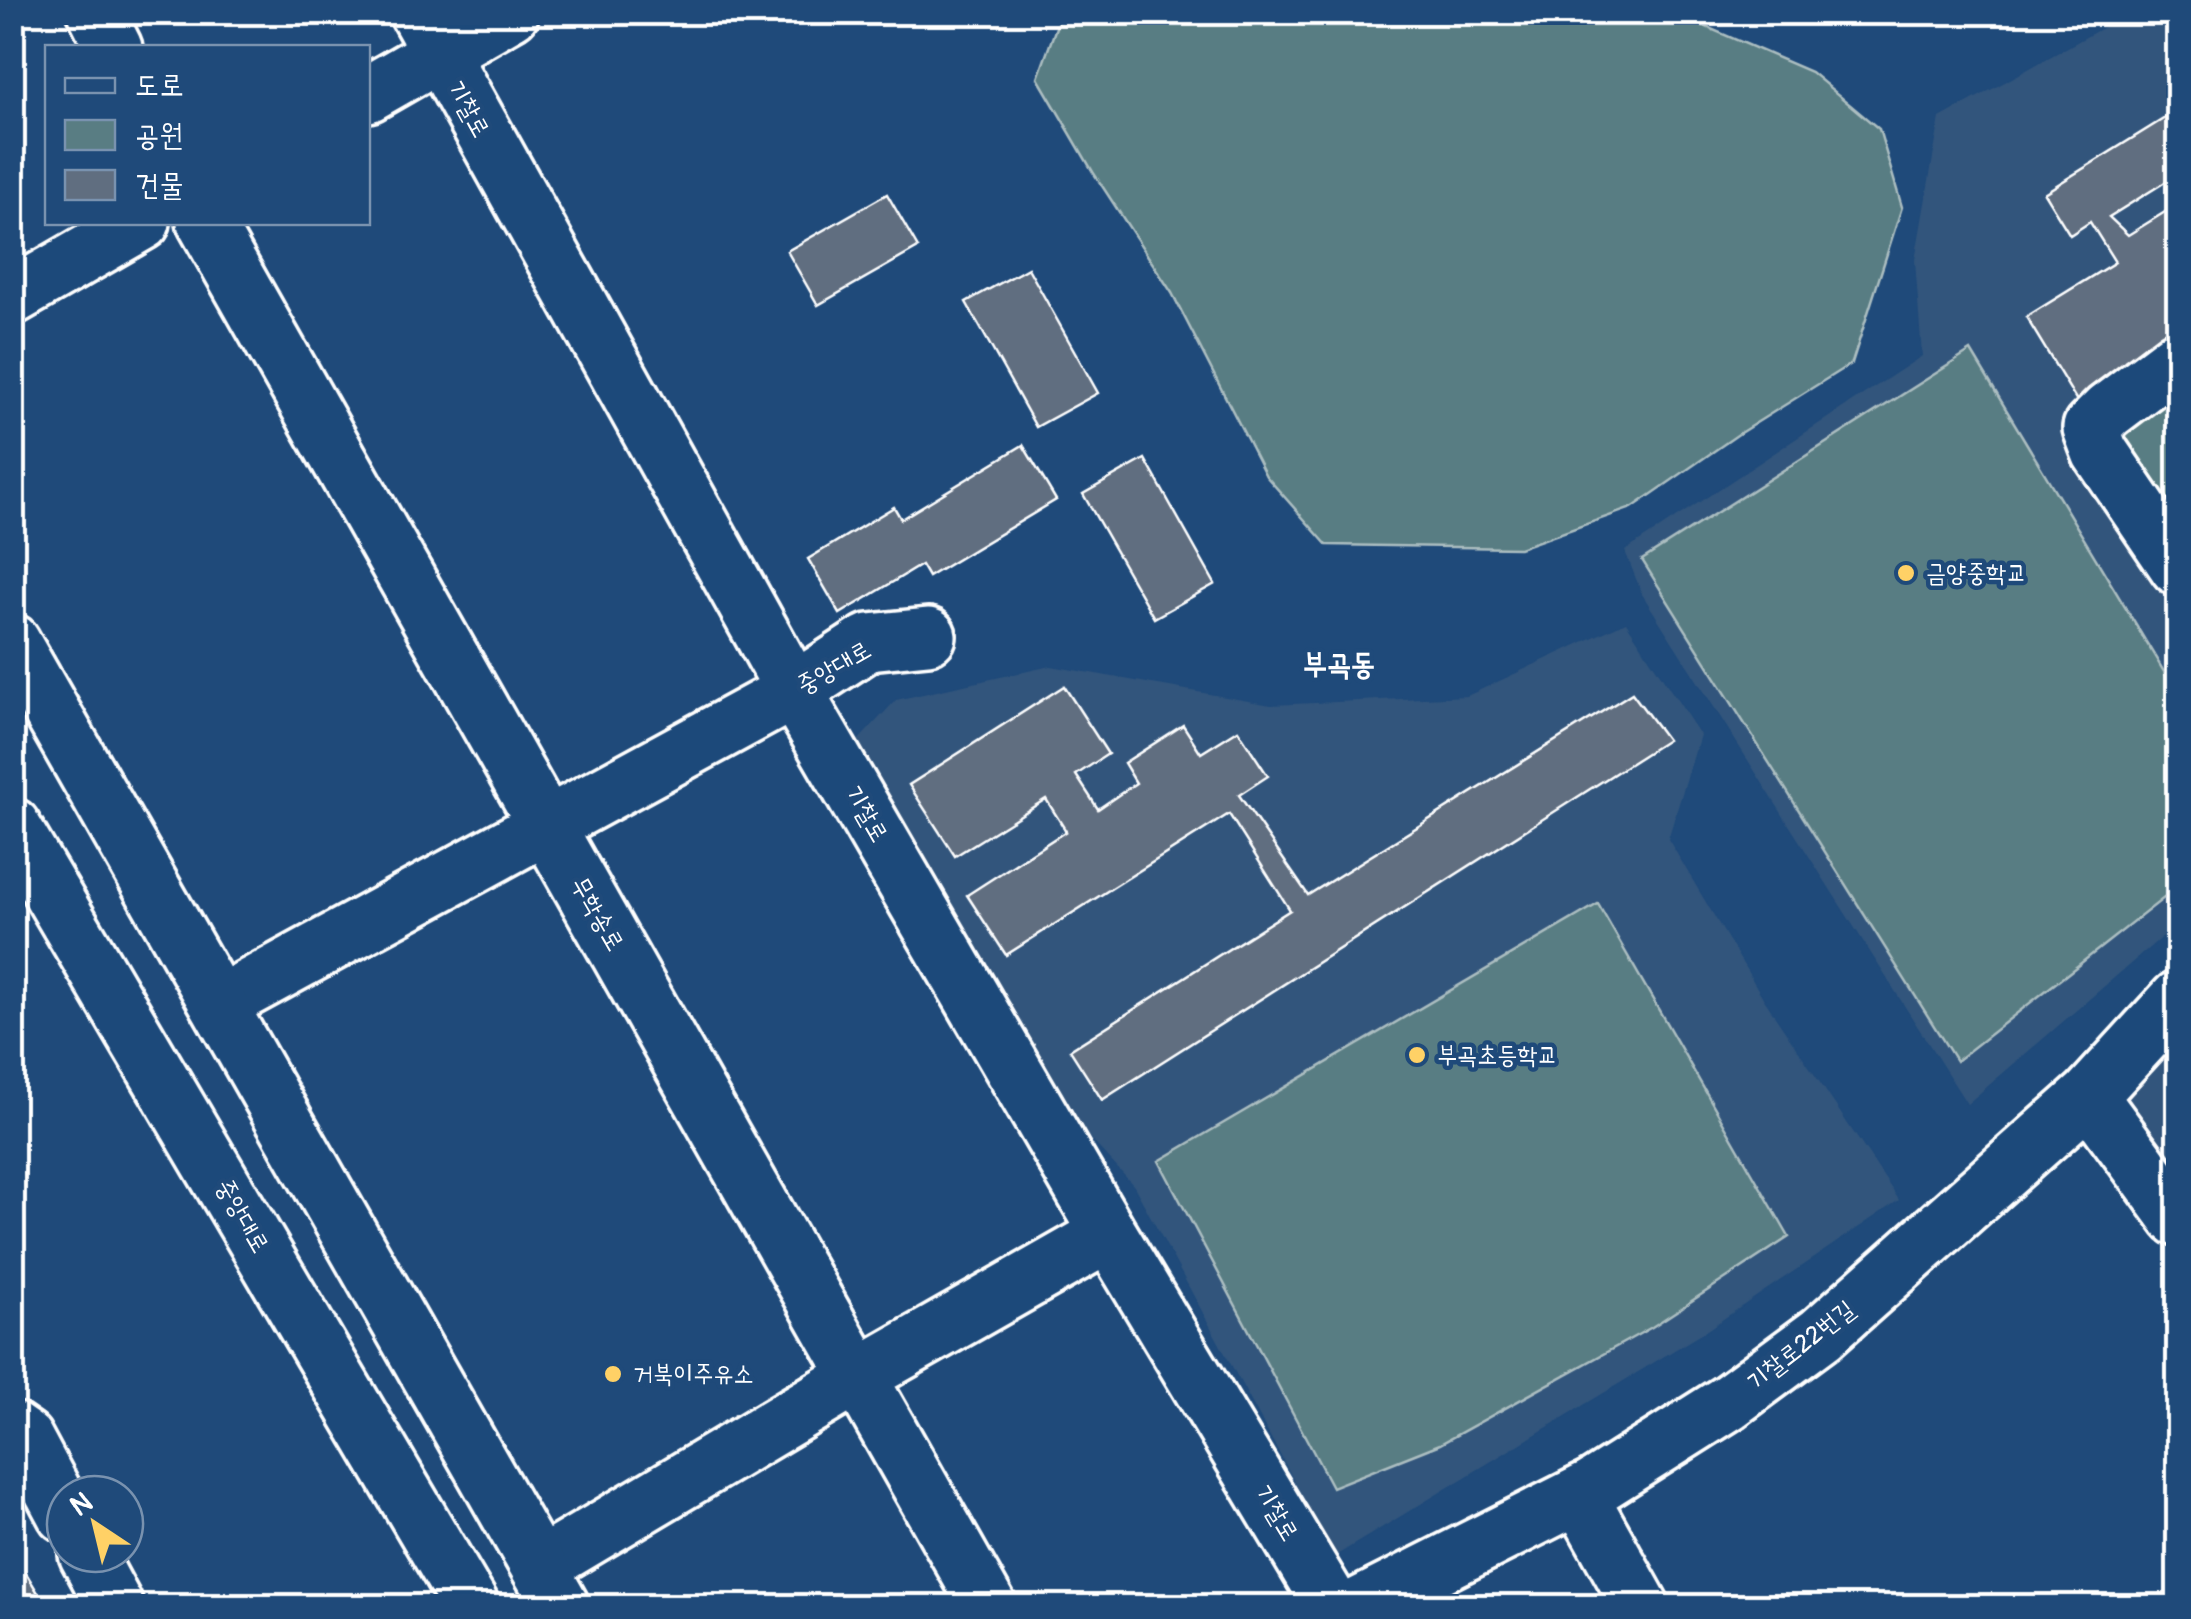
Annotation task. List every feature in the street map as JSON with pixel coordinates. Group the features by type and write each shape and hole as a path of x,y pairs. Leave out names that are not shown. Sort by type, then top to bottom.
{"street":[{"path":"96,12 112,45"},
{"path":"370,92 427,33 511,12"},
{"name":"기찰로","path":"427,33 794,691 1109,1234 1332,1606"},
{"path":"12,296 137,225"},
{"name":"무학송로","path":"207,225 988,1606"},
{"path":"2178,358 2091,428 2100,452 2178,567"},
{"name":"중앙대로","path":"219,1004 794,691 869,642 928,636"},
{"path":"12,642 550,1587 859,1376 1109,1234"},
{"name":"중앙대로","path":"12,826 471,1606"},
{"name":"기찰로22번길","path":"1359,1606 1579,1495 1729,1402 1821,1334 2089,1096 2178,998"},
{"path":"2089,1096 2178,1218"},
{"path":"12,1430 25,1439 45,1476"},
{"path":"1579,1495 1641,1606"},
{"path":"98,1574 115,1606"}],"shaded area":[{"name":"금양중학교","path":"2129,13 2178,13 2178,923 1967,1104 1642,594 1625,551 1922,356 1915,260 1940,118"},
{"name":"부곡초등학교","path":"1626,622 1700,735 1668,839 1765,1001 1899,1200 1704,1332 1335,1556 1134,1186 1064,1110 854,745 896,700 1051,666 1271,705 1467,696"},
{"path":"2178,1035 2178,1189 2114,1103"}],"green space":[{"path":"1061,13 1674,13 1811,72 1879,129 1902,207 1852,363 1740,433 1632,508 1519,548 1327,545 1266,476 1172,293 1093,172 1038,78"},
{"name":"금양중학교","path":"1971,351 2178,695 2178,887 1956,1061 1642,560"},
{"path":"2178,387 2178,529 2112,427"},
{"path":"1598,904 1789,1237 1652,1327 1440,1444 1332,1487 1159,1161"}],"building":[{"path":"2178,110 2178,174 2109,217 2128,235 2178,204 2178,327 2126,360 2135,373 2080,406 2026,317 2115,262 2090,222 2070,235 2044,193"},
{"path":"887,194 918,248 818,305 787,251"},
{"path":"1028,268 1098,393 1036,427 966,302"},
{"path":"1023,445 1056,500 928,577 921,565 840,614 808,559 894,507 901,519"},
{"path":"1145,459 1215,584 1154,618 1083,494"},
{"path":"1064,686 1108,754 1076,775 1098,809 1136,783 1124,763 1183,725 1201,753 1238,730 1268,776 1239,795 1308,895 1632,693 1667,740 1102,1100 1070,1050 1290,910 1229,814 1006,955 967,895 1066,831 1046,799 955,856 909,785"},
{"path":"12,1550 46,1606 12,1606"}],"place":[{"name":"금양중학교","path":"1906,573"},
{"name":"부곡초등학교","path":"1417,1055"},
{"name":"거북이주유소","path":"613,1374"}],"district":[{"name":"부곡동","path":"1339,664"}]}
